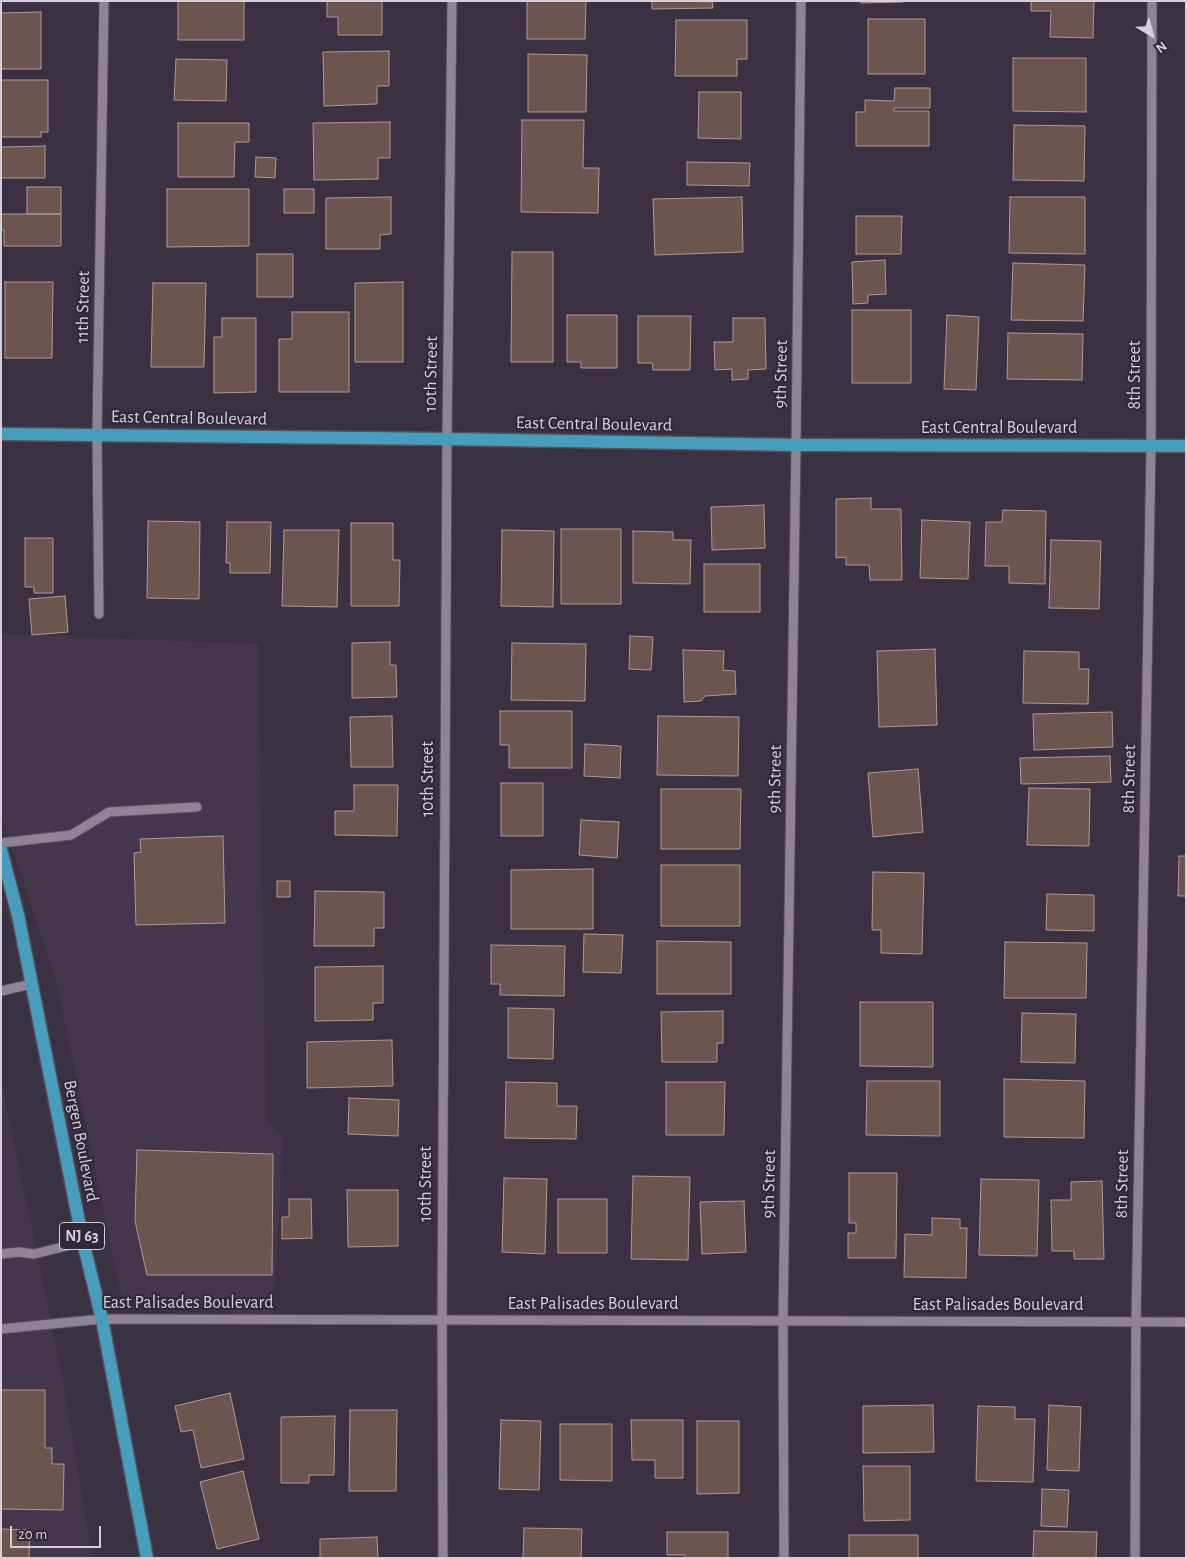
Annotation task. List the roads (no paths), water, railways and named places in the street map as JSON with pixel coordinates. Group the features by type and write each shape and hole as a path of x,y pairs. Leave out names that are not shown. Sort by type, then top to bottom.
{"main road":[{"name":"East Central Boulevard","path":"1,434 796,445 1186,446"},
{"name":"Bergen Boulevard","path":"1,850 18,915 84,1242 102,1318 147,1558"}],"street":[{"name":"11th Street","path":"99,614 97,435 104,1"},
{"name":"10th Street","path":"443,1558 442,1320 446,439 452,1"},
{"name":"9th Street","path":"784,1558 783,1321 801,1"},
{"name":"8th Street","path":"1136,1558 1136,1322 1151,446 1152,1"},
{"path":"1,843 72,835 109,812 197,807"},
{"path":"1,992 32,984"},
{"path":"1,1254 20,1252 34,1254 84,1242"},
{"name":"East Palisades Boulevard","path":"1,1329 102,1318 1186,1322"}]}
